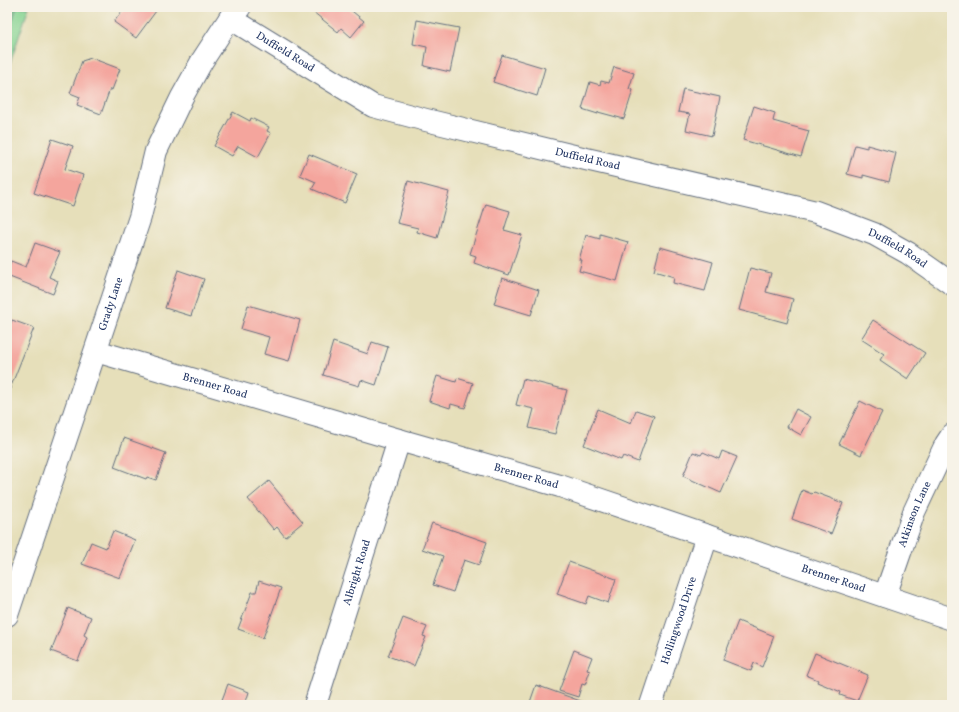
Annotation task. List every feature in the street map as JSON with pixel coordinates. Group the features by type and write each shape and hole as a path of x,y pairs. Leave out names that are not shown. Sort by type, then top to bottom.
{"street":[{"name":"Duffield Road","path":"235,12 373,106 578,157 816,212 874,234 908,254 952,284"},
{"name":"Grady Lane","path":"7,615 140,217 156,151 182,97 202,61 235,12"},
{"name":"Brenner Road","path":"96,351 560,486 952,618"},
{"name":"Atkinson Lane","path":"885,596 914,512 946,444 952,435"},
{"name":"Albright Road","path":"315,705 399,440"},
{"name":"Hollingwood Drive","path":"651,705 707,536"}],"green space":[{"path":"7,7 29,7 7,72"},
{"path":"7,7 17,7 7,38"}],"building":[{"path":"125,7 159,7 136,38 114,22"},
{"path":"307,7 347,7 364,21 351,37 341,28 338,32"},
{"path":"417,20 459,28 450,72 424,66 427,47 413,44"},
{"path":"502,55 545,68 537,96 493,82"},
{"path":"91,58 120,69 112,90 110,89 101,114 77,105 80,97 70,93 82,61"},
{"path":"614,67 634,73 629,89 633,90 624,119 582,109 590,82 600,85 601,81 609,83"},
{"path":"683,89 720,97 712,136 686,130 690,114 678,112"},
{"path":"754,106 775,113 773,121 809,131 801,157 743,140"},
{"path":"233,112 250,121 251,118 269,127 267,131 271,133 258,157 238,146 232,156 214,146"},
{"path":"52,139 73,146 65,169 83,175 73,206 34,193"},
{"path":"855,145 867,148 867,145 896,153 889,182 863,175 863,178 847,174"},
{"path":"309,154 357,174 345,203 312,189 316,182 300,175"},
{"path":"408,181 449,192 437,238 417,232 418,228 397,223"},
{"path":"486,204 510,211 504,230 522,235 509,275 474,263 476,256 470,254"},
{"path":"600,234 628,242 617,281 579,271 582,260 579,260 586,235 600,239"},
{"path":"35,243 60,252 49,277 58,281 53,294 7,276 7,271 11,261 26,267"},
{"path":"660,247 713,262 705,291 673,283 674,277 654,271"},
{"path":"750,268 771,273 766,292 793,299 787,323 739,310"},
{"path":"178,270 204,279 191,316 165,308"},
{"path":"502,278 539,290 531,315 494,304"},
{"path":"248,305 300,320 289,361 264,354 269,337 241,329"},
{"path":"12,320 34,328 8,394 7,333"},
{"path":"873,320 925,353 908,379 880,360 884,354 861,339"},
{"path":"333,342 368,354 372,342 388,347 376,385 361,380 359,386 323,375"},
{"path":"437,376 456,382 457,378 473,383 465,408 451,404 450,408 429,401"},
{"path":"523,379 567,390 555,434 529,428 534,409 516,405"},
{"path":"860,401 882,412 861,455 839,444"},
{"path":"598,409 631,423 636,410 654,416 638,462 623,456 621,460 584,445"},
{"path":"796,409 811,417 801,435 787,427"},
{"path":"124,438 166,453 156,480 147,477 146,479 114,467"},
{"path":"722,451 737,457 721,493 683,476 693,452 701,455 703,452 719,459"},
{"path":"269,481 303,522 285,537 277,527 274,530 248,499"},
{"path":"802,490 812,494 814,492 843,503 831,534 792,519"},
{"path":"432,523 487,542 479,565 464,560 453,592 433,585 443,556 422,549"},
{"path":"113,531 135,540 120,578 82,564 91,542 106,548"},
{"path":"569,562 616,579 608,603 589,596 586,604 557,594"},
{"path":"259,581 281,588 263,638 238,629 252,592 256,592"},
{"path":"68,608 91,617 84,635 87,637 78,661 51,651"},
{"path":"403,618 427,627 423,636 426,637 414,666 388,656"},
{"path":"738,621 774,636 762,667 754,663 751,671 723,660"},
{"path":"574,650 592,657 587,670 590,671 585,685 582,684 578,697 559,691"},
{"path":"815,653 868,675 857,701 840,695 841,692 817,682 818,680 806,675"},
{"path":"228,684 249,692 245,705 220,705"},
{"path":"536,685 586,703 585,705 529,705"}]}
